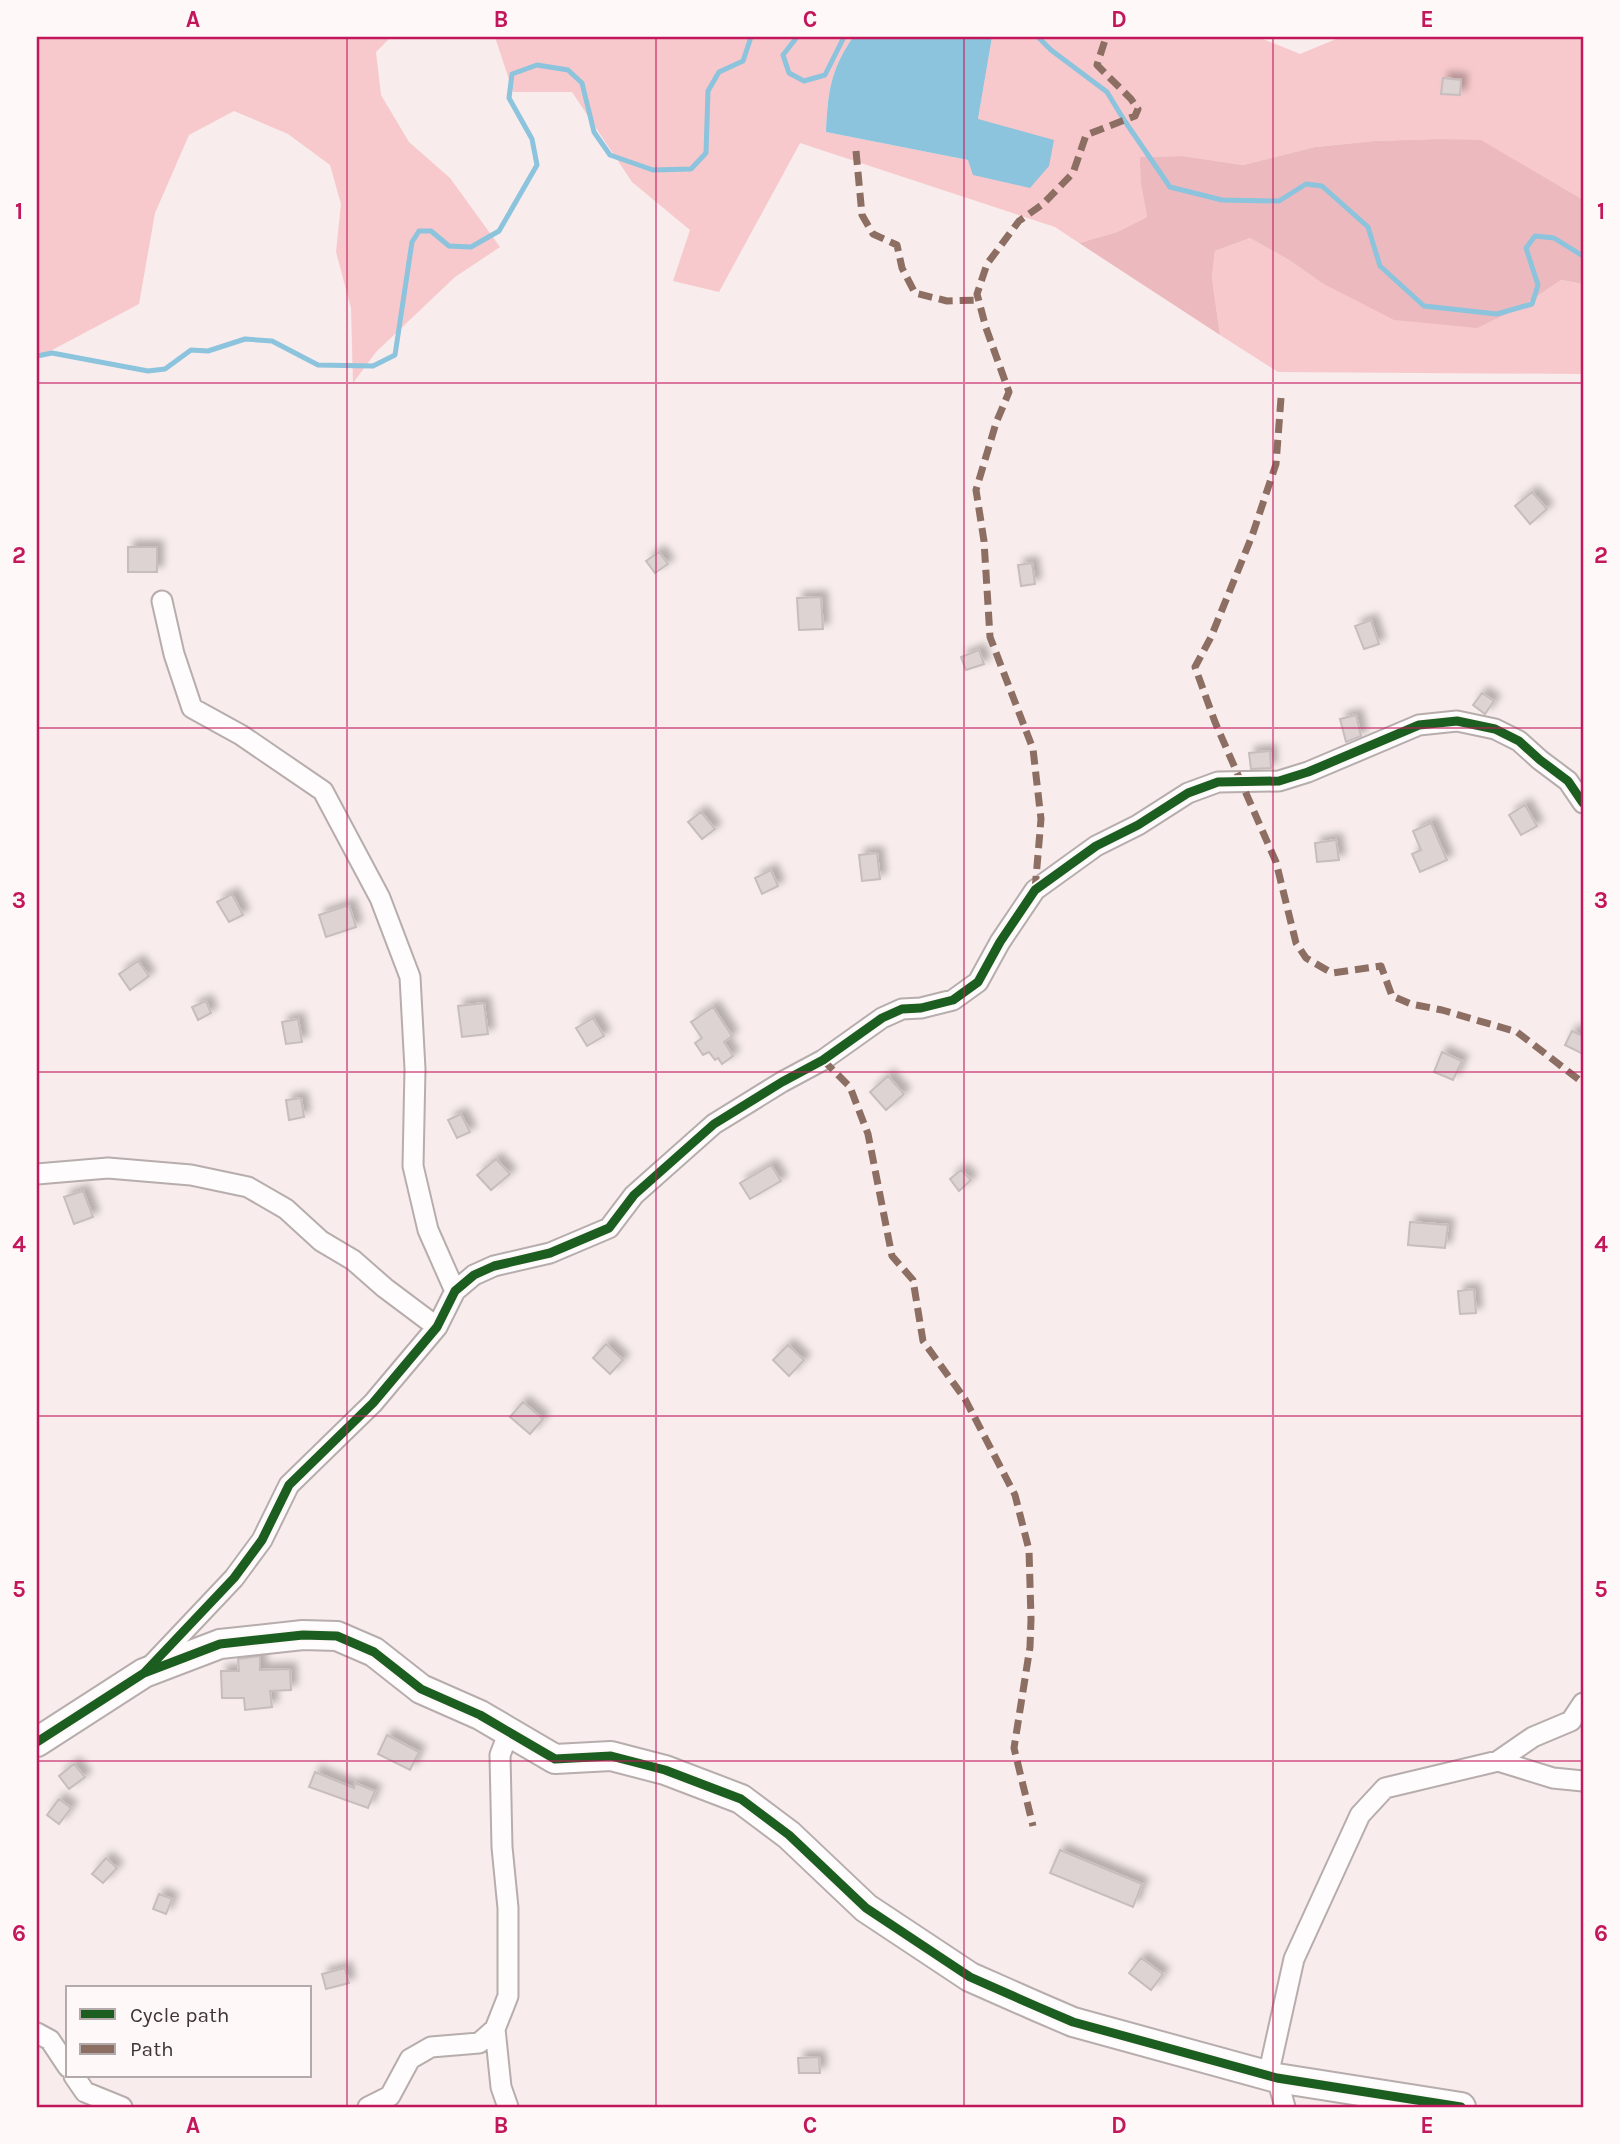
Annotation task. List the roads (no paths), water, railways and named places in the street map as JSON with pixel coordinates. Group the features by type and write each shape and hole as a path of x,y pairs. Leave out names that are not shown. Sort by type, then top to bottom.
{"street":[{"path":"162,601 174,653 192,708 241,735 323,792 380,898 411,977 415,1069 413,1166 428,1230 455,1291"},
{"path":"144,1673 234,1578 262,1540 289,1485 373,1403 437,1327 455,1291 474,1275 495,1266 550,1253 609,1227 634,1195 714,1124 782,1082 824,1060 882,1018 902,1009 922,1008 953,1000 978,982 1000,942 1035,890 1096,846 1138,825 1188,793 1219,782 1279,782 1419,725 1457,721 1495,729 1519,741 1568,780 1583,803"},
{"path":"37,1174 108,1168 191,1175 248,1188 286,1209 321,1241 353,1260 385,1289 437,1327"},
{"path":"37,1741 144,1673 220,1644 303,1635 337,1636 374,1652 421,1689 480,1715 508,1734 555,1759 611,1756 665,1770 741,1799 789,1835 866,1908 970,1977 1073,2022 1273,2077 1461,2107"},
{"path":"1285,2107 1273,2077 1294,1959 1360,1815 1385,1788 1499,1762 1533,1737 1571,1721 1583,1703"},
{"path":"368,2107 390,2096 410,2059 432,2047 479,2043 495,2029 509,1996 509,1908 502,1847 500,1755 508,1734"},
{"path":"1499,1762 1553,1778 1583,1781"},
{"path":"495,2029 502,2087 508,2107"},
{"path":"37,2033 50,2040 66,2064"},
{"path":"75,2078 85,2092 122,2107"}],"water":[{"path":"853,37 992,37 978,119 1054,140 1049,166 1030,188 973,175 968,160 826,132 835,71"}],"waterway":[{"path":"37,356 52,353 148,371 165,369 191,350 208,351 245,339 272,341 318,365 373,366 395,355 412,242 419,231 431,231 449,246 471,247 499,231 537,165 532,139 509,98 512,74 537,65 568,70 582,83 594,132 610,155 653,170 691,169 706,153 708,91 719,72 743,61 751,37"},
{"path":"797,37 783,55 789,73 804,81 825,75 844,37"},
{"path":"1038,37 1107,92 1170,187 1222,200 1279,201 1306,184 1322,186 1368,227 1380,266 1424,306 1497,314 1532,304 1538,285 1526,248 1535,236 1554,238 1583,256"}]}
